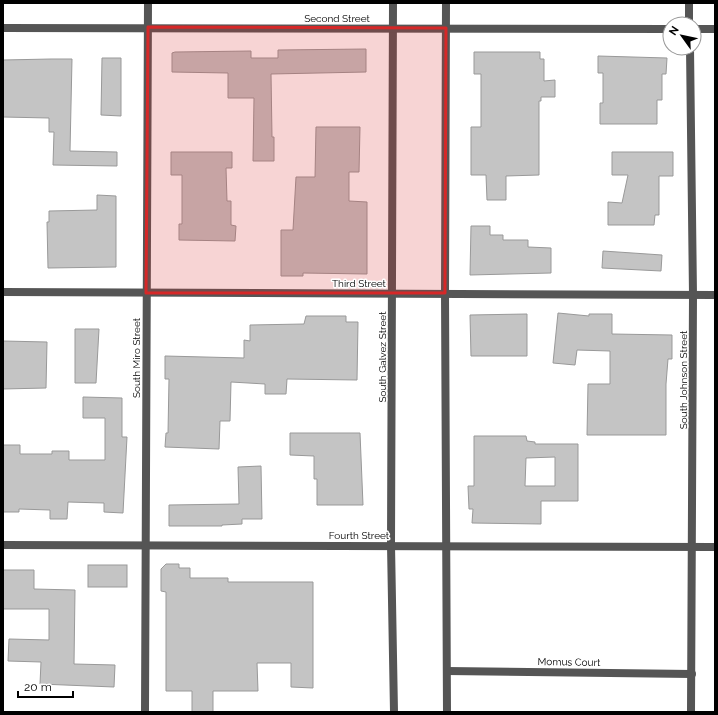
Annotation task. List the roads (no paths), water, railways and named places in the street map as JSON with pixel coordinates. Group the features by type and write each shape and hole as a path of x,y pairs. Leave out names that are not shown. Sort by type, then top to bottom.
{"street":[{"name":"South Miro Street","path":"144,712 148,3"},
{"name":"South Galvez Street","path":"393,3 391,545 394,712"},
{"path":"446,3 445,293 447,712"},
{"path":"689,3 689,16"},
{"name":"Second Street","path":"3,28 148,27 662,29"},
{"path":"702,29 715,29"},
{"name":"South Johnson Street","path":"690,56 693,295 691,712"},
{"name":"Third Street","path":"3,292 715,295"},
{"name":"Fourth Street","path":"3,544 715,547"},
{"name":"Momus Court","path":"447,671 692,674"}]}
